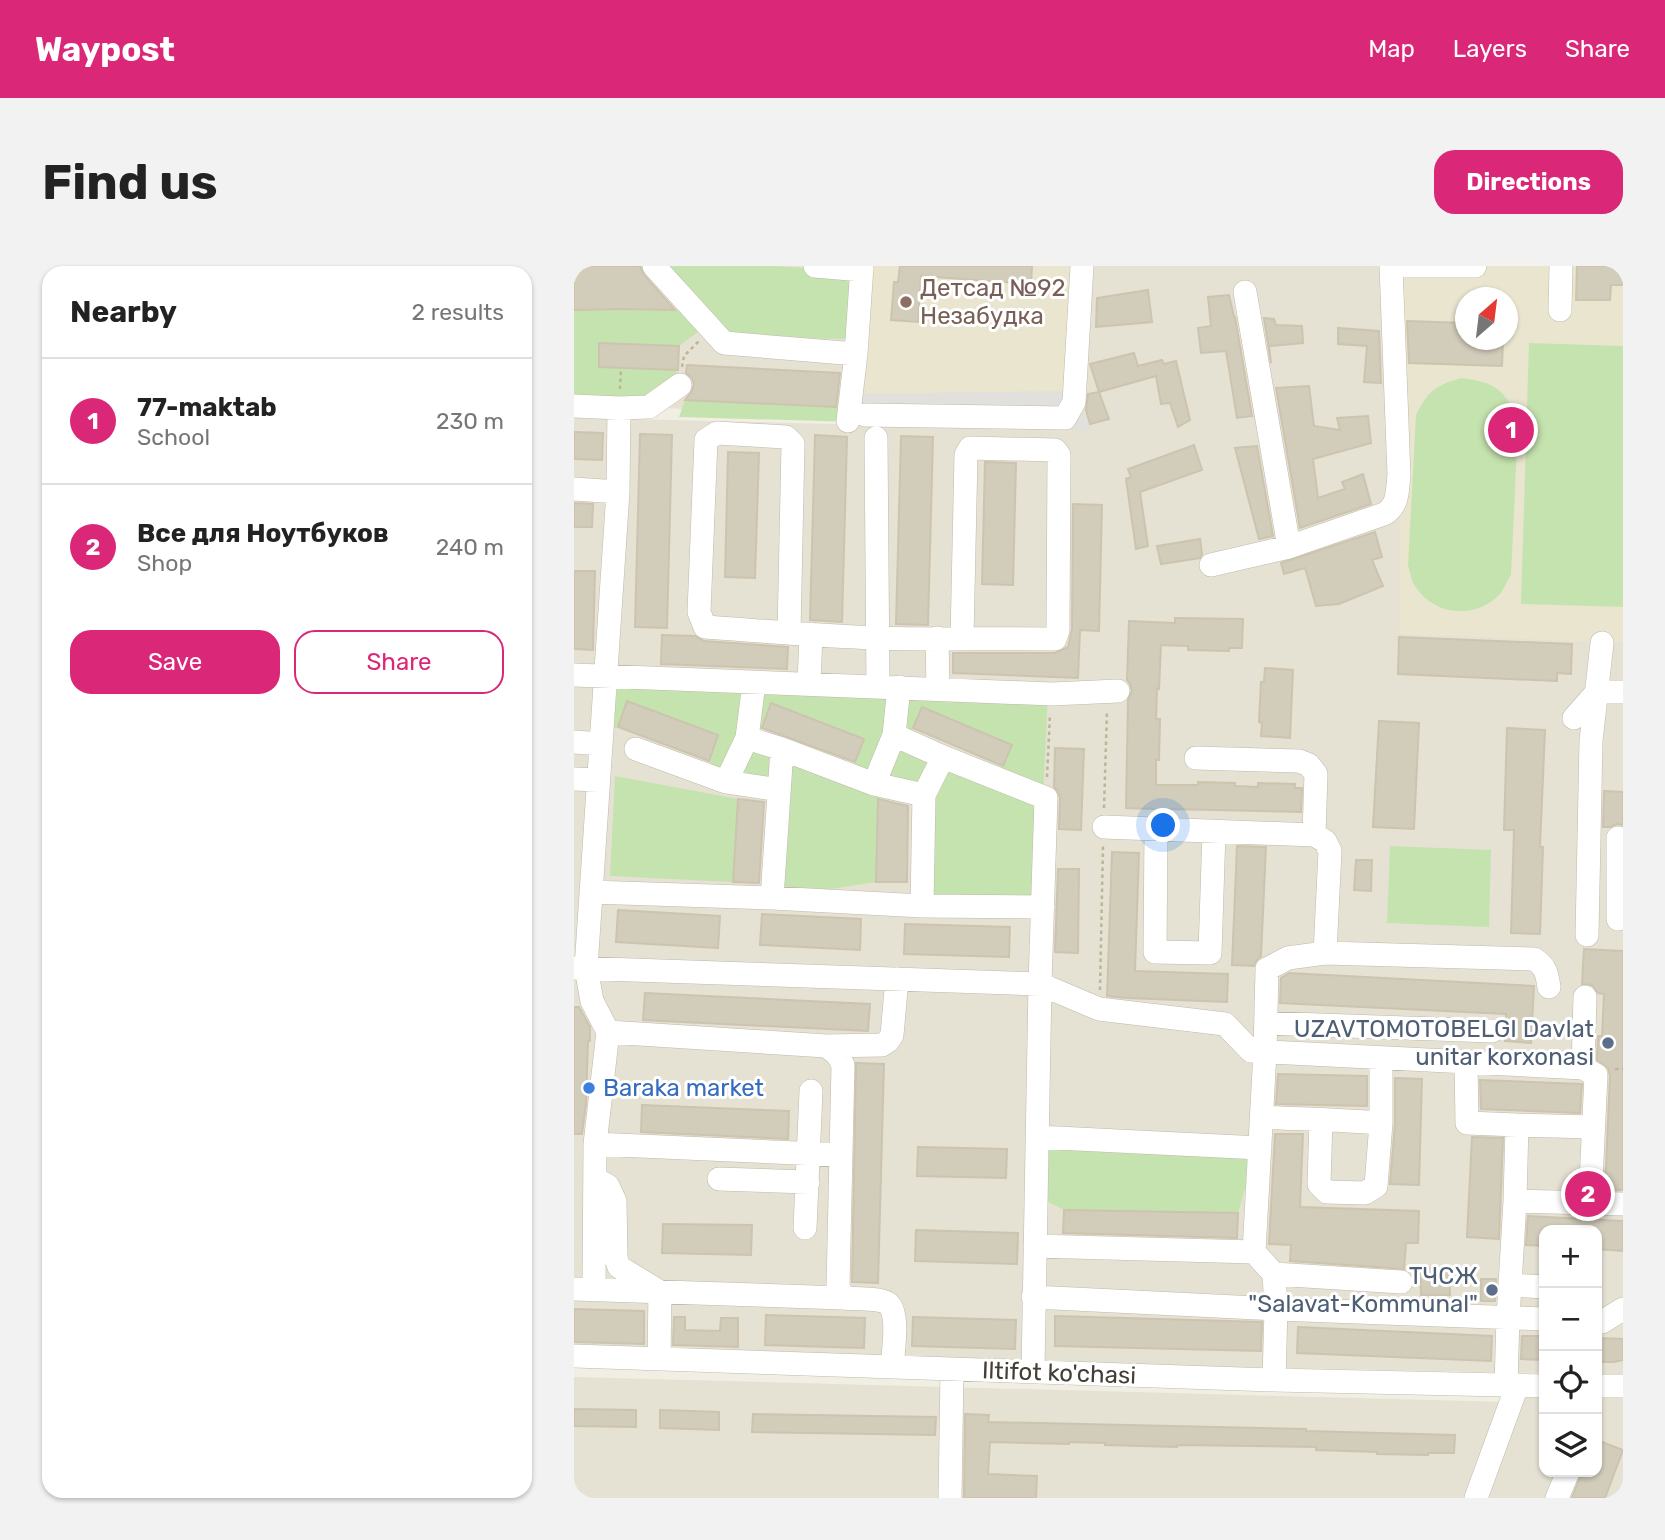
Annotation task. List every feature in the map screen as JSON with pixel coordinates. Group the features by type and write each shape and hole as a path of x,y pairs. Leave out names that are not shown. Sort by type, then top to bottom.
{"street":[{"path":"654,266 724,343 856,354"},
{"path":"815,266 862,268 856,327 856,418 1065,418 1080,391 1073,326 1082,266"},
{"path":"1211,565 1289,547 1390,510 1397,499 1399,475 1393,266 1475,266"},
{"path":"1560,266 1560,310"},
{"path":"1245,292 1289,547"},
{"path":"574,406 649,407 680,385"},
{"path":"619,408 618,492 607,677 591,892 581,931 580,968 592,1001 608,1032 595,1144 595,1178 584,1289 885,1301 892,1307 895,1318 892,1367"},
{"path":"808,684 800,633 793,444 786,437 717,433 706,440 699,612 705,627 800,633 877,638 1055,639 1058,630 1059,456 1055,450 970,449 966,454 962,638"},
{"path":"874,784 894,735 888,687 877,638 877,438"},
{"path":"574,489 618,492"},
{"path":"937,638 938,689"},
{"path":"1587,935 1591,741 1602,643"},
{"path":"574,675 1052,694 1113,692"},
{"path":"726,782 747,738 754,682"},
{"path":"1574,718 1597,692 1623,692"},
{"path":"894,735 1046,798 1033,1371"},
{"path":"747,738 874,784 924,795"},
{"path":"574,742 601,744"},
{"path":"635,749 726,782 779,790"},
{"path":"772,898 782,749"},
{"path":"922,906 924,795 943,757"},
{"path":"1196,758 1299,761 1309,765 1316,774 1314,835"},
{"path":"574,779 598,780"},
{"path":"1104,827 1314,835 1325,841 1331,851 1325,953"},
{"path":"1156,829 1155,952 1210,953 1214,832"},
{"path":"1589,838 1621,838 1618,919"},
{"path":"591,892 922,906 1043,907"},
{"path":"1254,1252 1265,1052 1266,970 1288,958 1325,953 1534,959 1546,970 1549,987"},
{"path":"580,968 1040,984 1099,1009 1225,1024 1251,1051 1583,1068 1596,1074 1590,1203"},
{"path":"608,1032 826,1046 882,1045 892,1035 897,979"},
{"path":"1583,1068 1585,998"},
{"path":"1266,1023 1492,1031"},
{"path":"826,1046 837,1054 843,1065 838,1286 843,1298"},
{"path":"1321,1120 1319,1184 1327,1192 1365,1193 1376,1186 1381,1123 1381,1058"},
{"path":"1466,1062 1467,1123 1593,1127"},
{"path":"805,1228 811,1091"},
{"path":"1262,1117 1381,1123"},
{"path":"1476,1498 1512,1385 1508,1318 1517,1125"},
{"path":"1037,1137 1260,1147"},
{"path":"595,1144 841,1154"},
{"path":"595,1178 608,1186 615,1201 616,1258 620,1267 660,1292"},
{"path":"719,1179 808,1182"},
{"path":"1515,1201 1623,1204"},
{"path":"1035,1246 1254,1252 1275,1274 1274,1380"},
{"path":"1275,1274 1401,1282"},
{"path":"1510,1285 1539,1287"},
{"path":"659,1358 660,1292"},
{"path":"1033,1297 1539,1319"},
{"path":"1602,1322 1623,1309"},
{"name":"Iltifot ko'chasi","path":"574,1356 1274,1380 1539,1386"},
{"path":"950,1498 952,1370"},
{"path":"1558,1498 1566,1477"}],"path":[{"path":"680,385 684,356 711,329"},
{"path":"1099,1009 1104,827 1113,692"},
{"path":"1046,798 1052,694"}],"shaded area":[{"path":"574,266 1623,266 1623,1374 1602,1374 1602,1225 1539,1225 1539,1373 574,1354 574,407 627,419 1037,429 649,407 574,398"},
{"path":"869,266 1073,266 1066,391 857,394"},
{"path":"1398,266 1623,266 1623,643 1400,634"},
{"path":"1066,391 1090,424 1091,430 855,422 857,394"},
{"path":"574,1377 1506,1402 1470,1498 574,1498"},
{"path":"1517,1386 1539,1386 1539,1477 1602,1477 1602,1386 1623,1386 1623,1498 1476,1498"}],"green space":[{"path":"655,266 775,266 857,272 851,339 727,340"},
{"path":"574,310 686,311 703,328 679,346 600,344 599,367 678,370 658,401 574,396"},
{"path":"1529,343 1623,346 1623,607 1521,604"},
{"path":"1461,378 1483,382 1499,390 1510,404 1518,425 1511,575 1500,594 1479,608 1468,611 1444,609 1433,604 1414,584 1408,565 1416,415 1433,390"},
{"path":"685,400 844,408 855,422 679,417"},
{"path":"618,685 1048,696 1043,795 999,774 1011,746 922,708 910,736 1043,800 1043,907 922,906 924,795 854,765 864,739 771,703 761,729 748,738 878,794 876,882 772,898 779,790 726,782 709,761 718,735 628,701 618,727 612,729"},
{"path":"615,776 738,799 733,882 610,876"},
{"path":"1390,846 1491,850 1489,927 1387,923"},
{"path":"1043,1143 1255,1153 1238,1213 1064,1210 1045,1200"}],"building":[{"path":"574,266 640,266 644,275 675,310 574,310"},
{"name":"Детсад №92 Незабудка","path":"900,266 1032,266 1031,284 921,276 918,322 891,320 894,282 898,282"},
{"path":"1577,266 1623,266 1623,285 1611,285 1610,300 1576,300"},
{"path":"1148,290 1152,322 1096,327 1097,298"},
{"path":"1229,295 1252,416 1237,418 1226,351 1201,353 1198,328 1211,326 1208,297"},
{"path":"1264,318 1274,319 1276,325 1302,326 1303,343 1269,346 1271,363"},
{"path":"1407,321 1455,323 1455,350 1503,350 1502,366 1409,363"},
{"path":"1338,328 1379,331 1381,383 1364,382 1367,346 1338,344"},
{"path":"599,343 679,346 678,370 599,367"},
{"path":"1134,353 1138,366 1162,360 1164,364 1176,361 1190,420 1178,427 1170,403 1161,404 1156,376 1099,392 1090,364"},
{"path":"687,365 840,373 836,407 685,400 694,384 686,373"},
{"path":"1309,386 1314,426 1340,430 1337,418 1368,416 1371,443 1313,459 1318,498 1345,489 1342,482 1363,474 1371,504 1300,528 1276,388"},
{"path":"1099,392 1109,419 1090,424 1086,410 1088,394"},
{"path":"574,432 603,433 602,460 574,459"},
{"path":"640,434 672,435 667,628 635,627"},
{"path":"815,435 847,437 842,622 810,620"},
{"path":"901,436 933,437 928,625 896,624"},
{"path":"1194,445 1202,470 1140,492 1148,546 1136,549 1126,479 1131,477 1128,469"},
{"path":"1257,446 1273,536 1259,539 1235,448"},
{"path":"728,452 759,453 755,578 725,577"},
{"path":"985,462 1016,463 1013,585 982,584"},
{"path":"574,503 593,504 592,527 574,527"},
{"path":"1073,504 1102,505 1099,631 1080,630 1078,678 953,673 953,653 1055,653 1068,647 1072,630"},
{"path":"1375,532 1382,557 1372,560 1383,586 1339,604 1316,606 1305,568 1284,574 1281,563"},
{"path":"1200,539 1200,558 1161,564 1157,546"},
{"path":"574,571 595,571 593,650 574,649"},
{"path":"1175,618 1243,619 1242,648 1229,648 1229,651 1188,650 1188,646 1161,645 1159,689 1157,688 1156,719 1160,719 1156,785 1198,785 1198,782 1258,787 1258,783 1295,784 1295,788 1302,788 1301,812 1169,809 1169,814 1155,813 1155,809 1126,808 1128,700 1132,691 1127,680 1129,621 1175,623"},
{"path":"662,635 695,636 704,641 788,647 787,669 661,664"},
{"path":"1399,637 1572,644 1571,674 1557,673 1557,681 1398,674"},
{"path":"1265,668 1293,670 1290,738 1261,736 1261,682 1264,682"},
{"path":"627,701 718,735 709,761 618,727"},
{"path":"771,703 864,739 855,762 762,728"},
{"path":"922,707 1012,745 1003,766 913,728"},
{"path":"1379,721 1419,723 1414,829 1373,827"},
{"path":"1507,728 1545,730 1540,847 1543,847 1540,934 1511,933 1514,830 1504,830"},
{"path":"1055,748 1084,749 1081,830 1059,829 1060,798 1054,787"},
{"path":"1604,791 1623,792 1623,825 1603,827"},
{"path":"738,799 764,802 759,883 733,882"},
{"path":"878,799 908,806 907,882 876,882"},
{"path":"1237,846 1266,847 1261,956 1254,966 1232,965"},
{"path":"1112,852 1139,853 1135,971 1228,974 1227,1002 1107,996"},
{"path":"1356,860 1372,860 1371,891 1354,890"},
{"path":"1058,869 1079,869 1078,953 1055,952"},
{"path":"618,910 720,916 718,948 616,942"},
{"path":"762,914 861,919 860,950 760,945"},
{"path":"905,924 1010,927 1009,957 904,954"},
{"path":"1584,949 1623,951 1623,1190 1605,1189 1610,1076 1608,1068 1597,1060 1598,1036 1602,1036 1604,994 1598,993 1592,985 1582,984"},
{"path":"1289,973 1534,986 1531,1043 1505,1041 1506,1014 1280,1003 1281,978"},
{"path":"645,993 870,1004 868,1031 643,1020"},
{"path":"574,1007 579,1007 590,1027 582,1134 574,1134"},
{"path":"856,1063 884,1064 878,1283 852,1282"},
{"path":"1278,1074 1367,1076 1367,1106 1276,1104"},
{"path":"1395,1078 1422,1079 1419,1185 1390,1184 1395,1124"},
{"path":"1480,1080 1582,1084 1580,1113 1481,1109"},
{"path":"642,1105 789,1111 788,1139 641,1132"},
{"path":"1275,1134 1303,1134 1300,1207 1419,1211 1418,1243 1406,1243 1404,1269 1290,1261 1291,1245 1269,1244"},
{"path":"1472,1137 1503,1138 1499,1239 1467,1237"},
{"path":"918,1147 1007,1149 1006,1178 917,1176"},
{"path":"1064,1210 1238,1213 1237,1238 1063,1233"},
{"path":"1528,1216 1623,1221 1623,1251 1602,1249 1602,1225 1539,1225 1539,1246 1526,1245"},
{"path":"663,1224 752,1225 751,1255 662,1253"},
{"path":"916,1230 1018,1233 1017,1264 915,1261"},
{"path":"1449,1267 1450,1295 1421,1295 1420,1268"},
{"name":"ТЧСЖ \"Salavat-Kommunal\"","path":"1481,1279 1496,1279 1495,1301 1481,1301"},
{"path":"574,1309 644,1311 644,1344 574,1342"},
{"path":"766,1315 865,1318 864,1348 765,1345"},
{"path":"1055,1316 1262,1322 1261,1351 1055,1346"},
{"path":"674,1317 685,1317 685,1330 720,1331 721,1318 738,1318 738,1347 673,1345"},
{"path":"913,1317 1016,1320 1015,1349 912,1346"},
{"path":"1298,1327 1492,1336 1491,1361 1297,1353"},
{"path":"1522,1336 1539,1336 1539,1360 1521,1359"},
{"path":"1602,1338 1623,1339 1623,1360 1602,1362"},
{"path":"574,1409 636,1410 636,1427 574,1426"},
{"path":"660,1410 719,1412 719,1430 660,1428"},
{"path":"753,1414 936,1417 935,1435 752,1432"},
{"path":"965,1414 989,1415 988,1422 1455,1435 1454,1453 1377,1454 1316,1450 1316,1447 1177,1447 1069,1442 990,1442 988,1474 1037,1476 1036,1498 964,1498"},
{"path":"1602,1442 1623,1450 1605,1498 1572,1498 1580,1477 1602,1477"}],"place":[{"name":"Детсад №92 Незабудка","path":"906,302"},
{"name":"77-maktab","path":"1511,430"},
{"name":"UZAVTOMOTOBELGI Davlat unitar korxonasi","path":"1608,1043"},
{"name":"Baraka market","path":"589,1088"},
{"name":"Все для Ноутбуков","path":"1588,1194"},
{"name":"ТЧСЖ \"Salavat-Kommunal\"","path":"1492,1290"}]}
